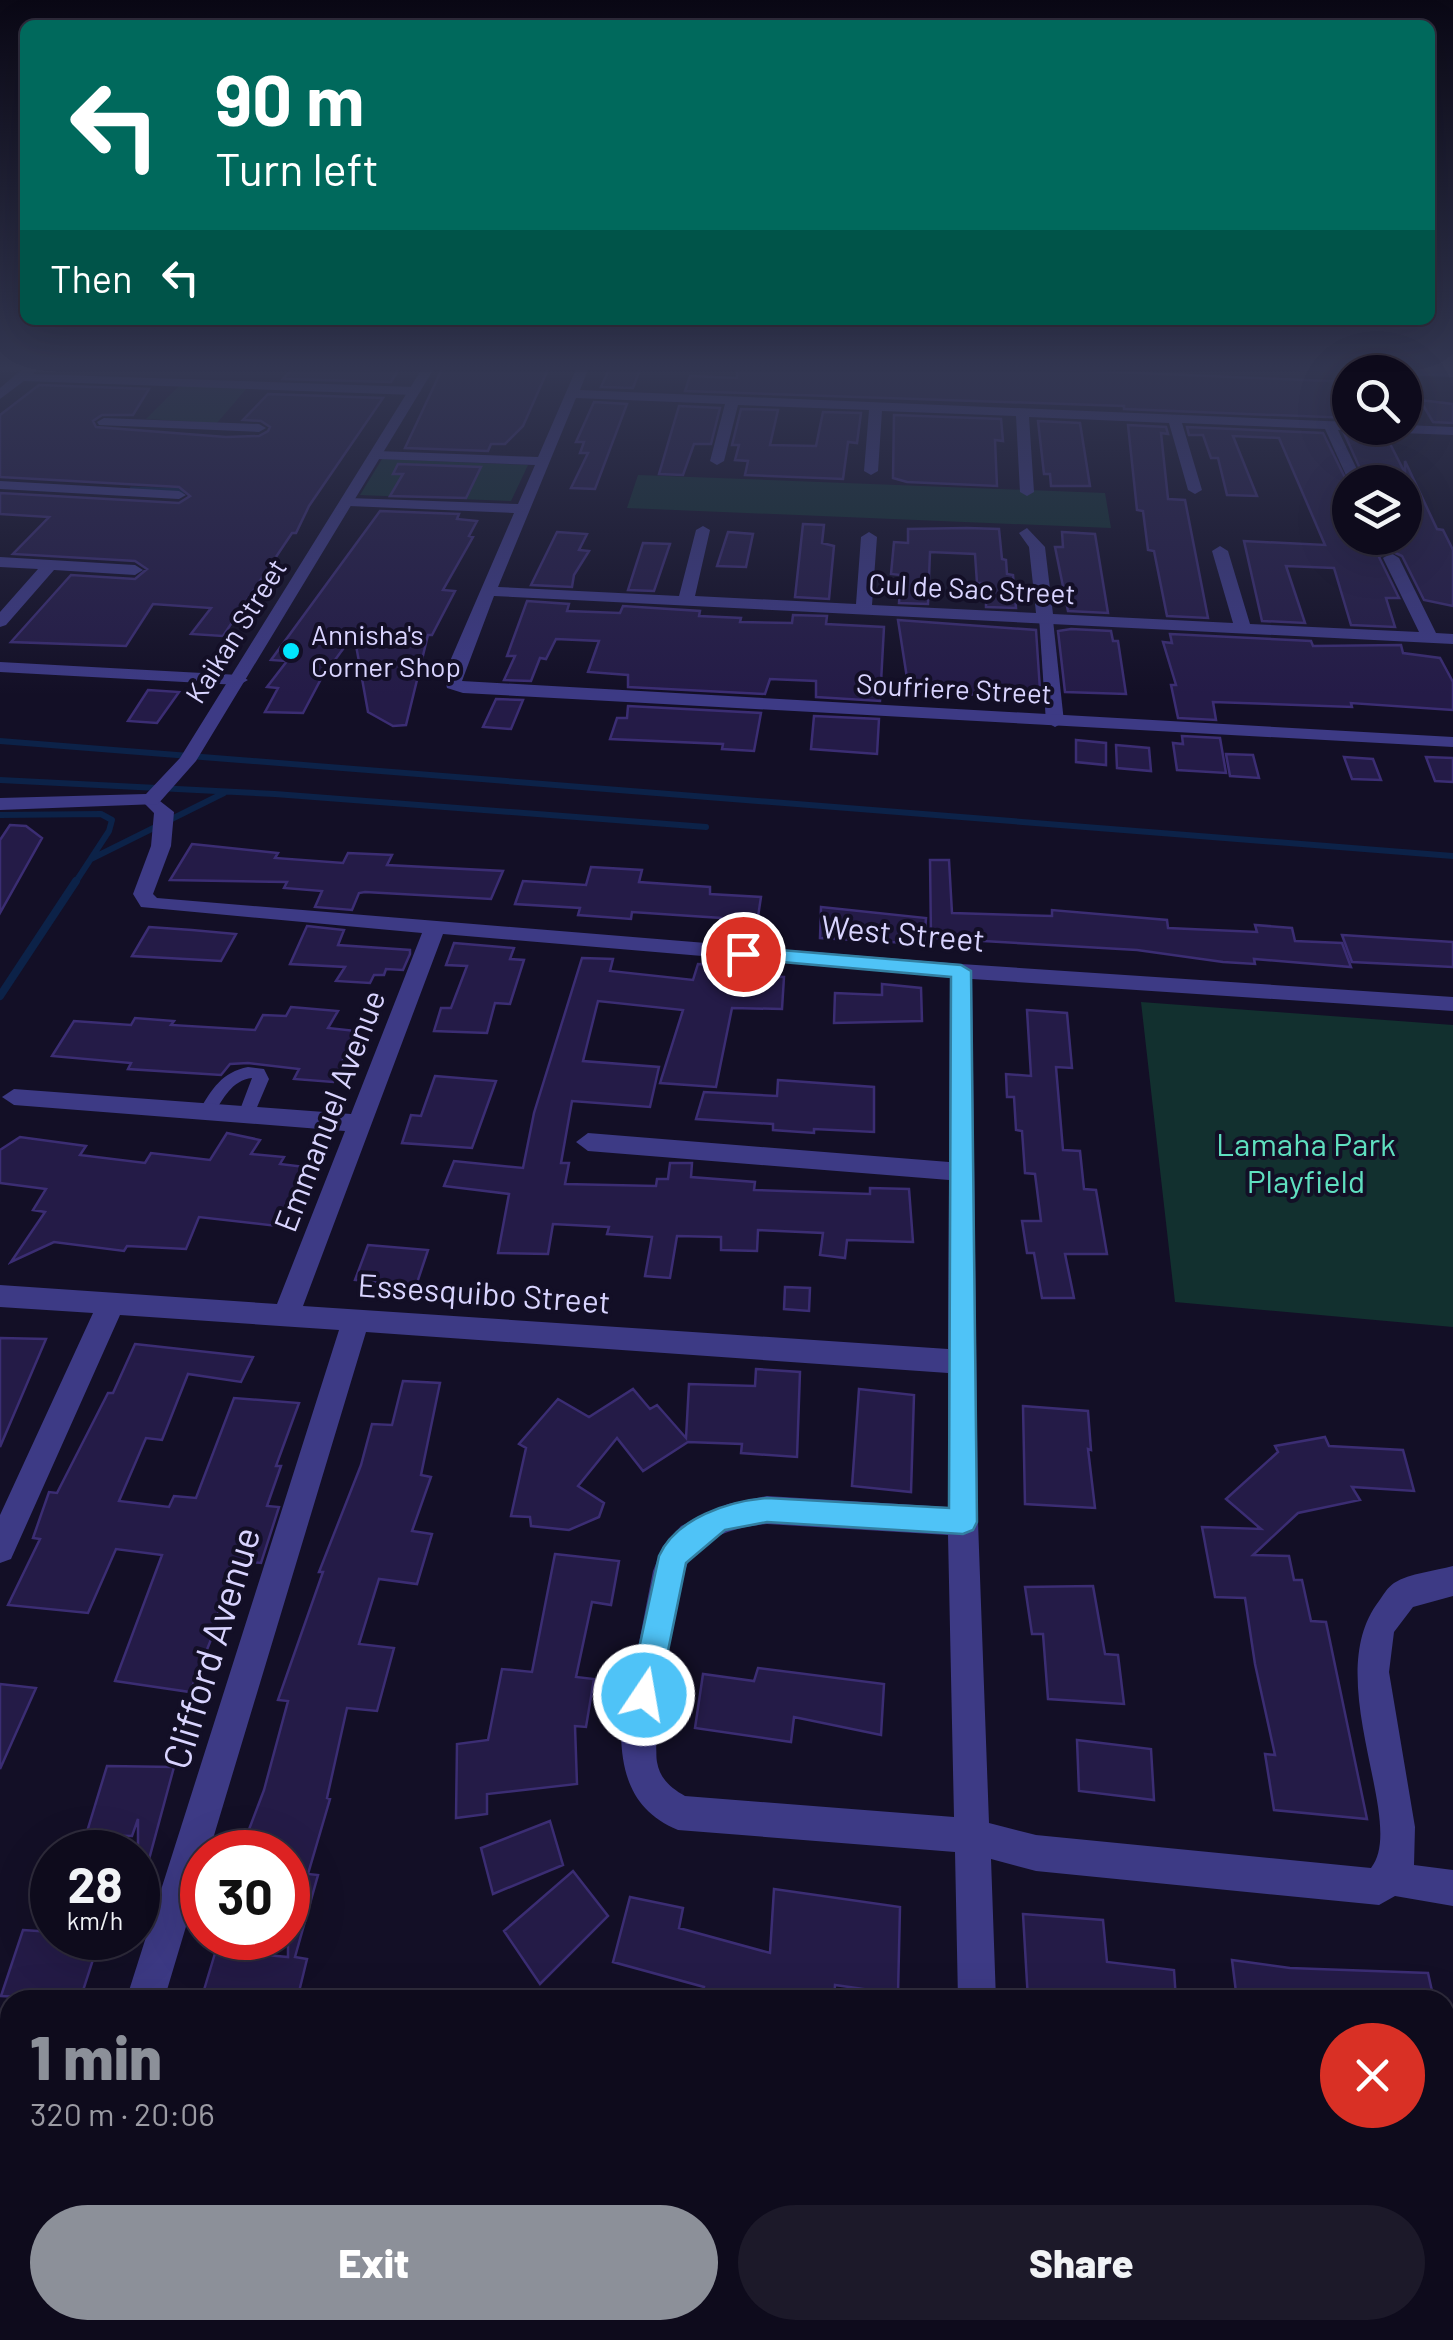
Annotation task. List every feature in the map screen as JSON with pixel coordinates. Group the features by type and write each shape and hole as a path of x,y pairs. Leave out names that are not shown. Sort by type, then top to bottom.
{"street":[{"name":"Kaikan Street","path":"170,905 148,902 143,894 160,814 187,761 365,476"},
{"path":"488,591 535,476"},
{"path":"1026,476 1027,492"},
{"path":"1190,476 1194,490"},
{"path":"0,485 179,495"},
{"path":"349,502 522,509"},
{"path":"686,602 702,530"},
{"path":"1027,533 1037,547 1055,722"},
{"path":"864,610 869,537"},
{"path":"1220,552 1243,628"},
{"path":"1391,558 1430,638"},
{"path":"0,562 136,570"},
{"path":"0,622 50,566"},
{"name":"Cul de Sac Street","path":"488,591 1453,639"},
{"name":"Soufriere Street","path":"488,591 452,684 464,688 1453,742"},
{"path":"0,667 239,680"},
{"path":"0,804 160,814"},
{"name":"West Street","path":"170,905 961,971 1453,1004"},
{"name":"Emmanuel Avenue","path":"286,1316 434,928"},
{"path":"961,971 963,1522 977,1990"},
{"path":"14,1096 360,1123"},
{"path":"588,1142 962,1172"},
{"name":"Essesquibo Street","path":"0,1296 962,1362"},
{"path":"0,1549 112,1304"},
{"name":"Clifford Avenue","path":"148,1990 356,1320"},
{"path":"963,1522 767,1510 738,1512 716,1520 673,1556 636,1733 639,1766 650,1791 676,1812 973,1836 1036,1853 1379,1887 1404,1882 1453,1888"},
{"path":"1404,1882 1421,1865 1428,1842 1424,1799 1387,1646 1389,1615 1406,1592 1429,1582 1453,1581"}],"lane":[{"path":"207,1111 228,1079 258,1073 261,1079 246,1114"}],"green space":[{"path":"371,476 523,476 511,501 360,495"},
{"path":"638,476 1105,493 1111,528 627,508"},
{"name":"Lamaha Park Playfield","path":"1141,1002 1453,1025 1453,1327 1175,1302"}],"building":[{"path":"329,476 296,533 292,533 223,636 191,634 211,608 153,604 126,646 11,642 71,575 135,579 147,569 135,561 13,554 49,517 0,514 0,493 179,503 190,496 179,487 0,477"},
{"path":"402,476 477,476 466,498 390,496"},
{"path":"577,476 600,476 595,489 571,488"},
{"path":"774,476 843,476 843,479"},
{"path":"997,476 997,486 907,482 893,478"},
{"path":"1050,476 1088,476 1090,486 1051,486"},
{"path":"1133,476 1166,476 1168,499 1185,500 1208,618 1167,616 1154,551 1148,550 1143,511 1137,510"},
{"path":"1222,476 1249,476 1257,496 1227,495"},
{"path":"1295,476 1332,476 1332,555 1382,555 1379,557 1399,598 1386,598 1395,627 1351,625 1334,568 1286,566 1305,623 1262,621 1244,541 1325,545"},
{"path":"1422,497 1437,529 1443,530 1453,550 1453,606 1424,600 1402,556 1422,555"},
{"path":"380,511 459,514 457,519 477,521 469,536 473,537 443,590 455,591 432,635 428,635 406,725 393,726 368,712 354,634 321,679 303,713 265,712 278,688 267,687 287,661 271,660"},
{"path":"803,524 824,525 822,543 834,546 829,599 795,597"},
{"path":"908,529 999,529 1002,559 1006,560 1007,574 1013,575 1016,608 986,607 986,583 977,583 975,554 930,552 928,604 899,603 901,575 891,574 894,542 908,543"},
{"path":"557,532 587,534 579,550 589,551 574,575 572,587 531,585"},
{"path":"728,532 753,534 746,567 717,566"},
{"path":"1062,532 1095,534 1108,613 1068,611 1055,547 1063,547"},
{"path":"643,543 670,544 654,591 628,590"},
{"path":"527,601 569,604 567,611 620,613 623,606 700,611 699,616 741,618 740,622 792,623 793,615 827,616 826,624 884,627 880,701 816,697 816,681 770,679 765,694 628,687 628,675 588,672 599,641 556,639 546,659 540,658 531,681 504,680 515,656 507,656"},
{"path":"898,620 1036,630 1040,690 997,691 997,696 909,691"},
{"path":"1058,631 1111,631 1113,641 1118,641 1126,694 1065,692"},
{"path":"1170,634 1311,641 1313,646 1401,645 1403,653 1440,658 1453,682 1453,710 1351,703 1352,707 1213,702 1216,720 1178,718 1171,685 1176,685 1163,642 1172,643"},
{"path":"148,690 179,692 157,723 128,721"},
{"path":"496,699 523,700 511,729 483,727"},
{"path":"628,706 761,713 754,751 722,749 723,744 610,739 617,718 627,718"},
{"path":"814,716 879,719 877,754 811,749"},
{"path":"1182,736 1220,738 1226,773 1177,770 1173,743 1183,744"},
{"path":"1076,740 1106,743 1106,765 1076,762"},
{"path":"1116,745 1149,748 1151,771 1117,768"},
{"path":"1226,754 1253,755 1259,778 1230,776"},
{"path":"1344,757 1373,759 1381,780 1352,779"},
{"path":"1426,757 1453,758 1453,782 1435,781"},
{"path":"10,825 26,826 42,838 0,913 0,840"},
{"path":"192,844 278,853 275,858 343,863 348,853 392,855 387,865 503,871 491,899 365,892 359,893 352,910 315,907 322,891 284,888 287,882 170,880"},
{"path":"930,860 949,860 952,913 1052,916 1052,910 1167,920 1168,928 1257,932 1255,925 1292,928 1295,941 1342,943 1351,967 1254,959 1255,964 1223,962 1137,950 931,938"},
{"path":"591,867 642,870 639,882 710,887 710,894 761,897 756,930 719,928 721,918 632,912 631,919 578,915 580,908 515,904 523,881 586,885"},
{"path":"821,907 926,918 924,944 820,938"},
{"path":"307,926 344,930 338,945 410,950 410,954 403,970 386,969 384,975 374,975 370,983 336,981 345,967 290,964"},
{"path":"149,927 236,934 221,961 132,956"},
{"path":"1342,935 1453,942 1453,967 1352,962"},
{"path":"454,943 514,948 510,959 524,960 510,1004 495,1003 487,1033 434,1031 441,1008 451,1008 467,966 446,965"},
{"path":"582,958 613,959 610,971 693,980 698,964 722,965 719,975 784,977 782,1009 732,1008 716,1087 660,1083 683,1010 598,1001 583,1061 659,1067 650,1107 572,1101 561,1163 569,1163 565,1184 656,1186 657,1179 668,1179 670,1163 692,1163 691,1177 755,1182 754,1190 870,1194 870,1188 909,1189 913,1242 847,1240 845,1258 820,1255 823,1233 758,1230 757,1251 721,1250 721,1237 677,1236 670,1278 645,1276 652,1237 607,1234 609,1227 553,1224 548,1254 498,1253 509,1194 444,1186 454,1161 523,1168 534,1113"},
{"path":"882,984 921,988 922,1021 834,1023 835,993 882,995"},
{"path":"291,1007 338,1011 328,1028 356,1031 333,1082 294,1079 299,1069 248,1063 230,1064 221,1075 128,1069 131,1063 52,1056 74,1021 131,1025 135,1018 174,1021 171,1025 255,1030 263,1015 286,1016"},
{"path":"1027,1010 1067,1013 1072,1068 1056,1067 1063,1150 1080,1151 1084,1189 1096,1190 1107,1254 1065,1254 1074,1298 1042,1298 1034,1253 1027,1253 1022,1221 1041,1221 1035,1174 1025,1173 1022,1131 1016,1130 1014,1097 1007,1097 1006,1074 1031,1076"},
{"path":"435,1076 496,1081 472,1148 402,1143 411,1115 421,1116"},
{"path":"778,1080 874,1087 874,1132 814,1129 814,1133 773,1130 773,1124 696,1119 704,1092 777,1096"},
{"path":"227,1133 260,1140 251,1154 284,1157 280,1164 305,1167 277,1226 199,1217 186,1249 127,1246 124,1251 54,1242 11,1262 45,1212 33,1210 46,1189 0,1183 0,1150 20,1137 86,1146 80,1155 145,1163 151,1153 210,1160"},
{"path":"368,1245 428,1250 416,1286 355,1280"},
{"path":"785,1287 810,1288 809,1311 784,1309"},
{"path":"0,1338 46,1339 0,1447"},
{"path":"135,1344 253,1357 241,1382 188,1374 162,1440 146,1438 119,1501 169,1507 174,1496 196,1498 234,1398 299,1403 276,1466 281,1466 267,1506 279,1507 261,1563 232,1560 212,1637 190,1692 115,1681 162,1555 116,1549 88,1613 8,1605 40,1539 33,1538 49,1492 57,1493 108,1393 113,1393"},
{"path":"756,1369 800,1372 797,1457 741,1453 742,1444 688,1442 643,1471 617,1438 578,1486 604,1503 599,1517 569,1530 531,1526 530,1517 511,1516 526,1448 519,1444 558,1399 589,1417 633,1389 650,1409 657,1405 686,1438 689,1384 755,1386"},
{"path":"403,1381 440,1383 421,1475 431,1477 412,1531 432,1534 417,1584 379,1579 359,1644 394,1648 377,1711 347,1708 327,1798 330,1799 310,1867 310,1830 249,1830 288,1701 278,1700 372,1424 392,1425"},
{"path":"859,1389 914,1395 911,1492 852,1486"},
{"path":"1023,1406 1088,1411 1095,1508 1025,1504"},
{"path":"1325,1437 1329,1446 1403,1450 1414,1491 1352,1487 1360,1500 1298,1513 1253,1555 1289,1556 1294,1580 1302,1580 1311,1621 1326,1622 1367,1819 1274,1810 1265,1754 1275,1755 1245,1598 1215,1597 1202,1527 1261,1529 1226,1499 1278,1452 1275,1446"},
{"path":"555,1554 619,1561 611,1605 592,1602 576,1677 594,1679 586,1727 575,1726 577,1784 487,1794 487,1814 456,1818 457,1744 488,1740 502,1669 532,1672"},
{"path":"1093,1586 1105,1654 1118,1655 1124,1704 1048,1699 1043,1634 1032,1634 1025,1587"},
{"path":"758,1668 884,1684 881,1735 794,1717 791,1742 695,1728 703,1674 754,1681"},
{"path":"0,1684 36,1688 0,1769"},
{"path":"1077,1740 1151,1749 1154,1800 1079,1791"},
{"path":"107,1766 174,1767 157,1830 138,1830 138,1819 134,1830 88,1830"},
{"path":"550,1821 563,1865 493,1894 481,1848"},
{"path":"573,1871 608,1916 540,1984 504,1931"},
{"path":"310,1874 318,1875 310,1904"},
{"path":"774,1889 900,1907 898,1990 835,1985 835,1990 703,1990 704,1987 613,1962 630,1897 683,1908 679,1928 770,1953"},
{"path":"1023,1914 1103,1920 1107,1962 1174,1970 1175,1990 1027,1990"},
{"path":"23,1930 30,1930 30,1960 93,1960 83,1990 3,1990"},
{"path":"213,1960 307,1960 299,1990 204,1990"},
{"path":"1232,1960 1290,1968 1428,1973 1432,1990 1236,1990"}],"waterway":[{"path":"132,489 192,491"},
{"path":"0,741 1453,856"},
{"path":"0,780 275,794 706,827"},
{"path":"91,859 224,793"},
{"path":"0,815 101,814 112,820 75,883"},
{"path":"0,996 76,881"}],"place":[{"name":"Annisha's Corner Shop","path":"291,651"}],"route":[{"path":"644,1695 673,1556 716,1520 738,1512 767,1510 963,1522 961,971 743,954"}]}
